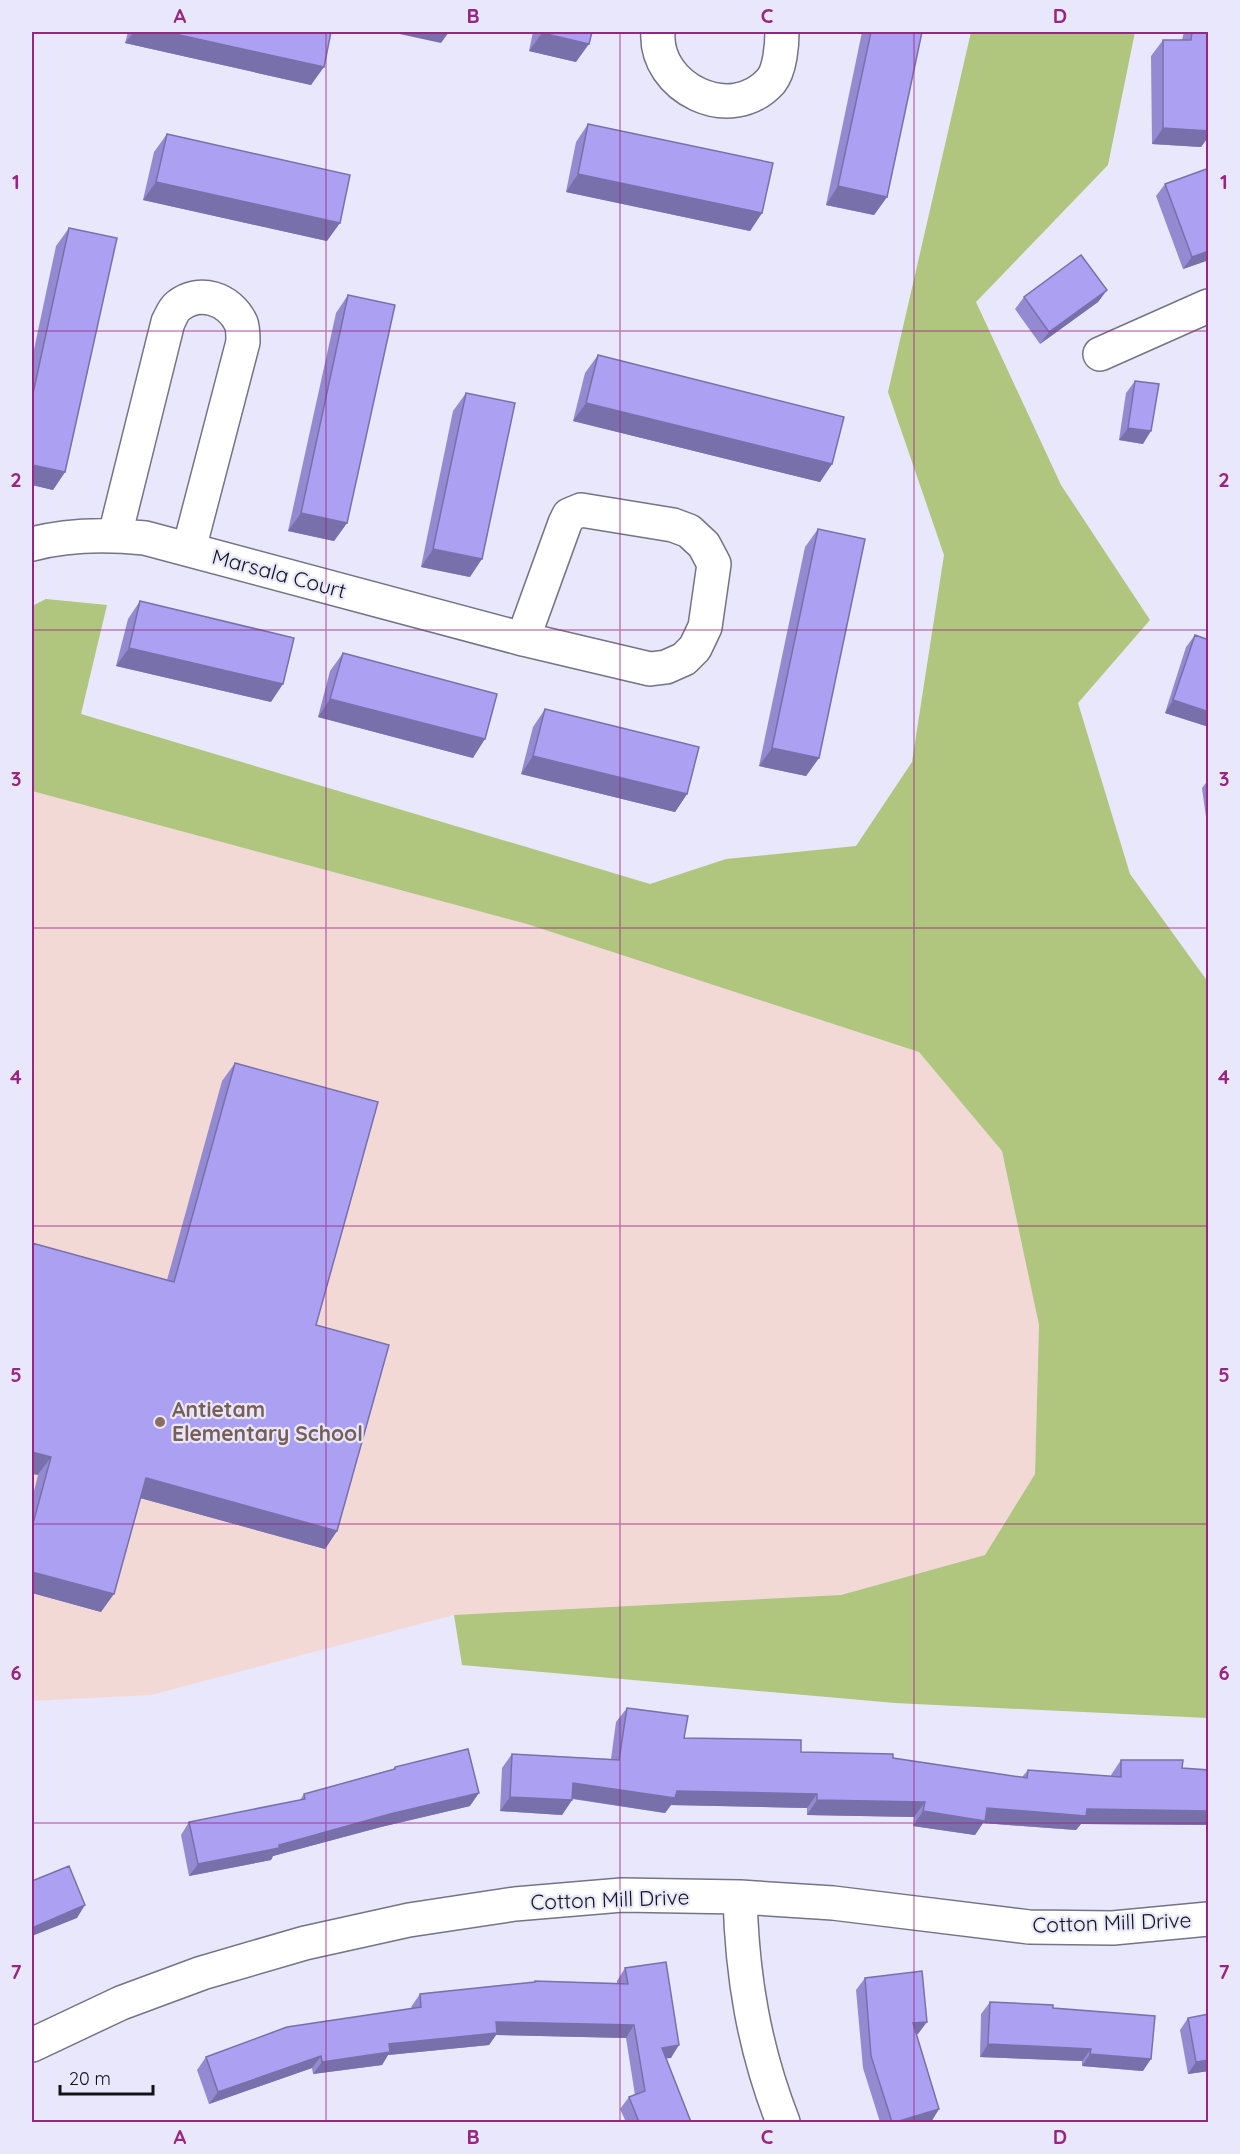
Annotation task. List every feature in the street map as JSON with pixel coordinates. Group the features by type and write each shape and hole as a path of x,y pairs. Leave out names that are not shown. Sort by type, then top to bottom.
{"street":[{"path":"658,32 662,60 674,78 698,96 719,102 740,100 756,93 772,80 782,51 782,32"},
{"path":"115,535 168,322 176,308 193,297 211,297 229,306 241,324 243,342 189,549"},
{"path":"1100,354 1209,306"},
{"name":"Marsala Court","path":"32,544 76,536 115,535 144,538 524,639 650,669 666,667 684,659 695,648 705,627 714,564 704,545 689,531 673,525 581,510 569,515 565,523 524,639"},
{"name":"Cotton Mill Drive","path":"32,2045 121,2002 202,1973 305,1943 409,1920 515,1904 622,1895 740,1897 833,1903 1029,1927 1113,1928 1209,1919"},
{"path":"740,1897 741,1937 748,2005 768,2083 783,2122"}],"shaded area":[{"path":"32,791 527,924 919,1052 1002,1151 1039,1325 1035,1474 985,1555 841,1595 454,1615 151,1695 32,1701"}],"green space":[{"path":"971,32 1135,32 1108,165 976,302 1061,485 1150,620 1078,703 1130,874 1208,982 1208,1718 895,1703 462,1665 454,1615 841,1595 985,1555 1035,1474 1039,1325 1002,1151 919,1052 527,924 32,791 32,606 46,599 107,605 81,714 650,884 726,859 856,846 912,762 944,555 888,392"}],"building":[{"path":"166,32 331,32 324,67"},
{"path":"542,32 592,32 589,44"},
{"path":"871,32 922,32 887,197 838,186"},
{"path":"1192,32 1209,32 1209,131 1163,128 1163,40 1191,40"},
{"path":"588,124 773,163 762,213 578,174"},
{"path":"167,134 350,175 340,223 156,182"},
{"path":"1209,168 1209,251 1192,257 1165,184"},
{"path":"69,228 117,238 65,472 32,465 32,398"},
{"path":"1081,255 1107,290 1049,332 1024,297"},
{"path":"348,295 395,305 347,523 301,513"},
{"path":"598,355 844,417 832,464 586,403"},
{"path":"1135,381 1159,384 1151,431 1128,428"},
{"path":"466,393 515,403 482,559 433,549"},
{"path":"818,529 865,539 819,758 772,748"},
{"path":"140,601 294,638 283,684 129,648"},
{"path":"1195,635 1209,640 1209,712 1173,700"},
{"path":"343,653 497,694 485,739 330,699"},
{"path":"545,709 699,747 687,794 533,756"},
{"path":"235,1063 378,1102 316,1325 389,1345 337,1531 146,1478 114,1594 32,1572 32,1527 51,1457 32,1452 32,1243 174,1282"},
{"path":"627,1708 688,1716 684,1738 801,1740 801,1752 893,1754 893,1758 1027,1778 1028,1770 1121,1777 1121,1760 1183,1760 1182,1768 1209,1770 1209,1811 1087,1809 1086,1816 987,1808 985,1821 923,1811 925,1802 817,1800 817,1794 677,1791 675,1798 573,1783 572,1800 510,1797 512,1754 619,1760"},
{"path":"468,1749 479,1793 390,1814 279,1845 279,1848 198,1864 189,1822 305,1799 304,1794 395,1769 395,1767"},
{"path":"69,1866 85,1905 32,1928 32,1881"},
{"path":"666,1962 679,2045 662,2048 691,2122 639,2122 629,2097 645,2091 634,2025 496,2022 497,2033 389,2044 390,2052 322,2062 321,2056 218,2092 206,2057 287,2027 421,2007 420,1994 535,1981 628,1984 625,1968"},
{"path":"922,1971 927,2022 913,2023 939,2109 892,2122 871,2056 865,1978"},
{"path":"990,2002 1053,2005 1053,2008 1155,2016 1151,2059 1090,2054 1091,2049 988,2044"},
{"path":"1209,2014 1209,2060 1196,2062 1188,2018"}],"place":[{"name":"Antietam Elementary School","path":"160,1422"}]}
